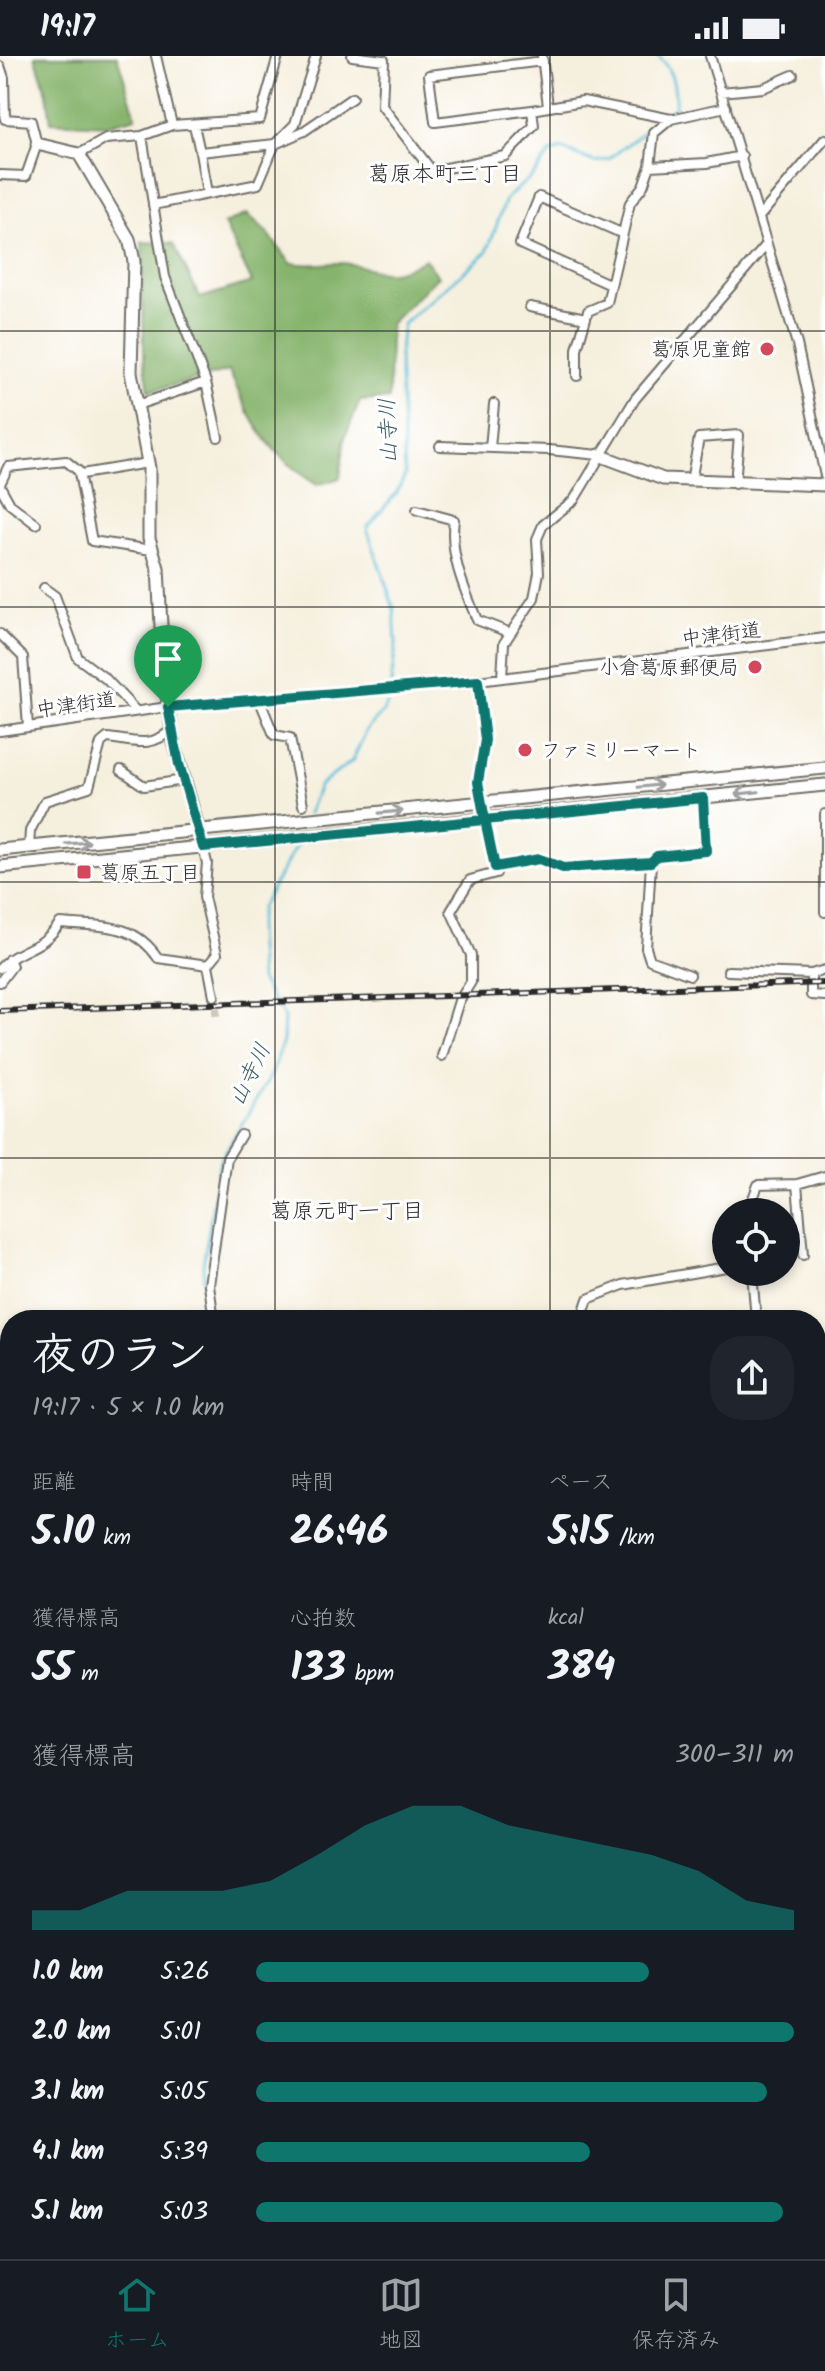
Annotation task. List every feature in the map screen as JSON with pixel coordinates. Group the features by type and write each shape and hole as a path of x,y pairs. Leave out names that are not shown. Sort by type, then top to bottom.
{"street":[{"path":"156,56 172,125"},
{"path":"37,144 79,154 106,139 142,136 172,125 260,119 278,56"},
{"path":"153,205 258,184 275,144 295,124 316,56"},
{"path":"352,56 384,60 382,106 432,171 505,156 534,126 532,110"},
{"path":"710,56 797,344 825,476"},
{"path":"548,106 543,58 429,75 435,122 532,110 583,101 670,119 726,107"},
{"path":"0,66 4,78 2,119 31,121 37,144 26,176 0,175"},
{"path":"721,92 763,88 793,75"},
{"path":"200,152 275,144 304,131 352,98"},
{"path":"577,376 577,349 588,311 607,303 630,203 643,186 650,166 654,133 670,119"},
{"path":"194,125 207,194"},
{"path":"142,136 165,277 206,382 218,437"},
{"path":"759,217 825,139"},
{"path":"79,154 129,239 134,261 131,372 148,463 152,550 158,568 168,707 207,863 204,897 217,954 208,965"},
{"path":"650,166 707,163 742,156"},
{"path":"611,285 520,244 539,197 621,233"},
{"path":"502,678 504,643 508,632 534,598 539,573 537,539 543,525 574,500 635,399 767,244"},
{"path":"530,307 586,318"},
{"path":"137,405 206,382"},
{"path":"490,448 494,404"},
{"path":"691,481 699,438 739,435 735,484"},
{"path":"440,446 599,455 663,479 825,485"},
{"path":"36,524 10,504 0,485 8,467 66,461 82,474 148,463"},
{"path":"79,472 92,541 152,550"},
{"path":"417,510 454,520 451,539 461,581 477,620 508,632"},
{"path":"44,588 55,596 78,658 106,679 136,711"},
{"path":"0,634 23,657 28,727"},
{"name":"中津街道","path":"0,731 168,707 478,681 825,638"},
{"path":"442,1056 459,1001 471,982 471,955 451,911 470,880 496,873 478,782 485,740 478,681"},
{"path":"260,701 274,735 290,738 303,805"},
{"path":"29,847 30,831 45,801 89,787 101,743 107,738 135,744 150,742 172,729"},
{"path":"0,850 825,768"},
{"path":"121,770 144,786 184,780"},
{"path":"0,867 825,785"},
{"path":"495,867 539,859 563,868 651,862 657,856 706,851 703,798"},
{"path":"825,814 825,912"},
{"path":"651,862 646,948 650,960 690,975"},
{"path":"0,968 9,959 48,940 60,923 126,929 145,939 158,958 208,965"},
{"path":"0,982 12,966 9,959"},
{"path":"208,965 214,996"},
{"path":"728,971 811,974 825,970"},
{"path":"811,974 811,995 825,996"},
{"path":"213,1310 209,1285 227,1158 241,1135"},
{"path":"753,1198 758,1185 797,1184 825,1176"},
{"path":"797,1184 803,1255"},
{"path":"584,1310 588,1299 623,1285 712,1269"},
{"path":"753,1286 755,1310"}],"green space":[{"path":"35,56 117,56 136,117 107,125 51,122 47,93"},
{"path":"247,214 291,263 349,264 386,272 409,267 425,259 438,276 390,324 389,399 360,401 345,437 340,478 317,485 286,461 254,422 229,371 149,391 144,358 142,242 173,243 200,298 252,282 224,224"}],"waterway":[{"name":"山寺川","path":"634,56 641,56"},
{"name":"山寺川","path":"658,56 667,67 674,86 675,107 666,114"},
{"name":"山寺川","path":"308,814 319,786 352,761 368,728 383,712 389,699 396,644 394,609 367,528 397,492 405,475 399,357 403,324 487,252 506,199 534,174 550,153 562,149 595,162 609,159 660,119"},
{"name":"山寺川","path":"205,1310 203,1265 220,1161 272,1073 283,1041 284,1017 260,980 257,931 261,907 300,840"}],"tunnel":[{"path":"214,996 217,1018"}],"railway":[{"path":"0,1011 825,983"}],"place":[{"name":"葛原児童館","path":"767,349"},
{"name":"小倉葛原郵便局","path":"755,667"},
{"name":"ファミリーマート","path":"525,750"},
{"name":"葛原五丁目","path":"84,872"}],"district":[{"name":"葛原本町三丁目","path":"445,173"},
{"name":"葛原元町一丁目","path":"347,1210"}],"route":[{"path":"168,707 179,764 203,847 485,820 495,867 539,859 563,868 651,862 657,856 706,851 703,798 485,820 478,782 485,740 478,681 168,707"}]}
